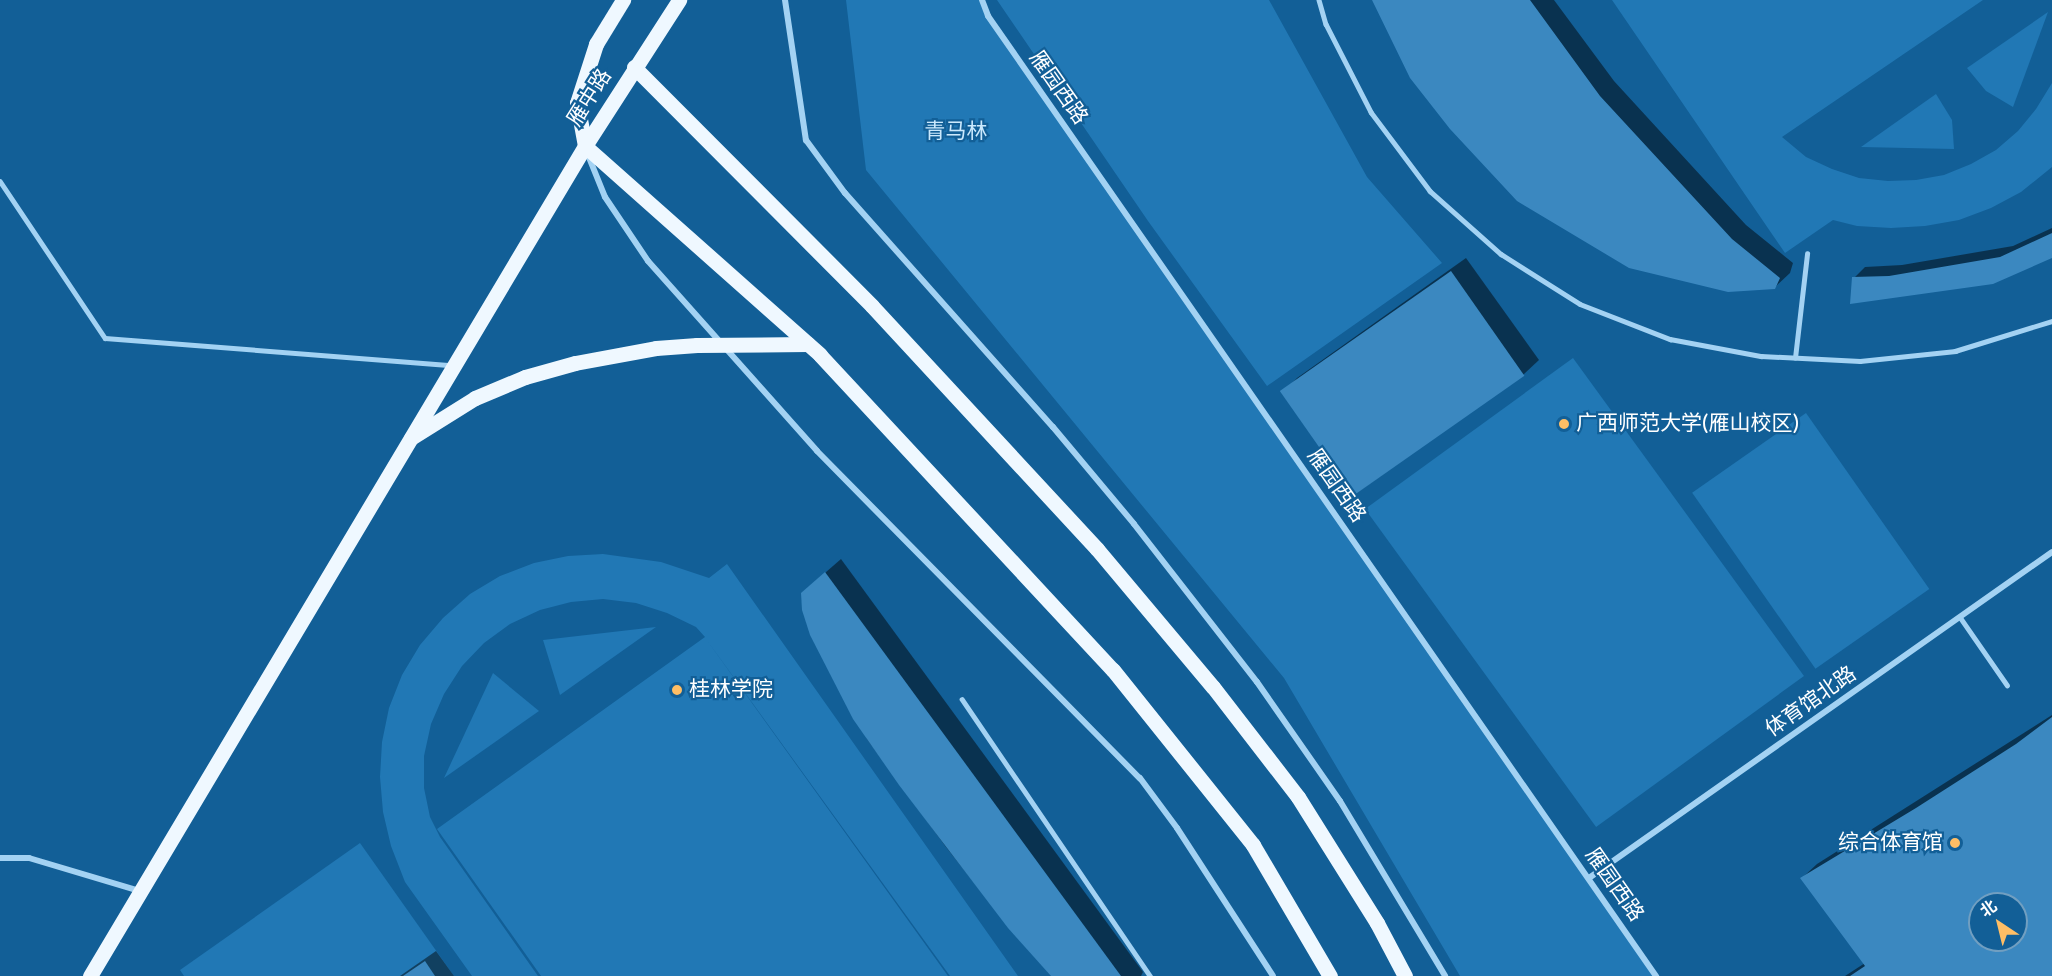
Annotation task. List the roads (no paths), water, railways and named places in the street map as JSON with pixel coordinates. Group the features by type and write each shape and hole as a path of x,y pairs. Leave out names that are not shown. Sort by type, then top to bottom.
{"main road":[{"name":"雁中路","path":"585,146 577,103 596,44 623,0"},
{"name":"雁中路","path":"585,146 679,0"},
{"path":"634,67 872,306 1097,549 1213,687 1298,797 1377,923 1405,976"},
{"path":"90,976 585,146 807,344 1113,670 1253,845 1330,976"},
{"path":"408,440 475,398 525,377 575,363 656,348 807,344"}],"street":[{"path":"785,0 806,140 845,193 1053,427 1134,524 1257,682 1340,801 1445,976"},
{"name":"雁园西路","path":"982,0 988,16 1656,976"},
{"path":"585,146 605,197 648,261 817,451 1140,778 1178,828 1273,976"},
{"name":"体育馆北路","path":"1589,878 2052,552"},
{"path":"0,858 29,858 140,891"}],"lane":[{"path":"1318,0 1326,24 1371,112 1430,191 1501,254 1580,304 1670,339 1761,357 1860,361 1955,351 2052,321"},
{"path":"0,181 105,338 454,366"},
{"path":"1795,358 1808,254"},
{"path":"1960,617 2007,685"},
{"path":"962,699 1150,976"}],"place":[{"name":"广西师范大学(雁山校区)","path":"1564,424"},
{"name":"桂林学院","path":"677,690"},
{"name":"综合体育馆","path":"1955,843"}],"park label":[{"name":"青马林","path":"956,132"}]}
